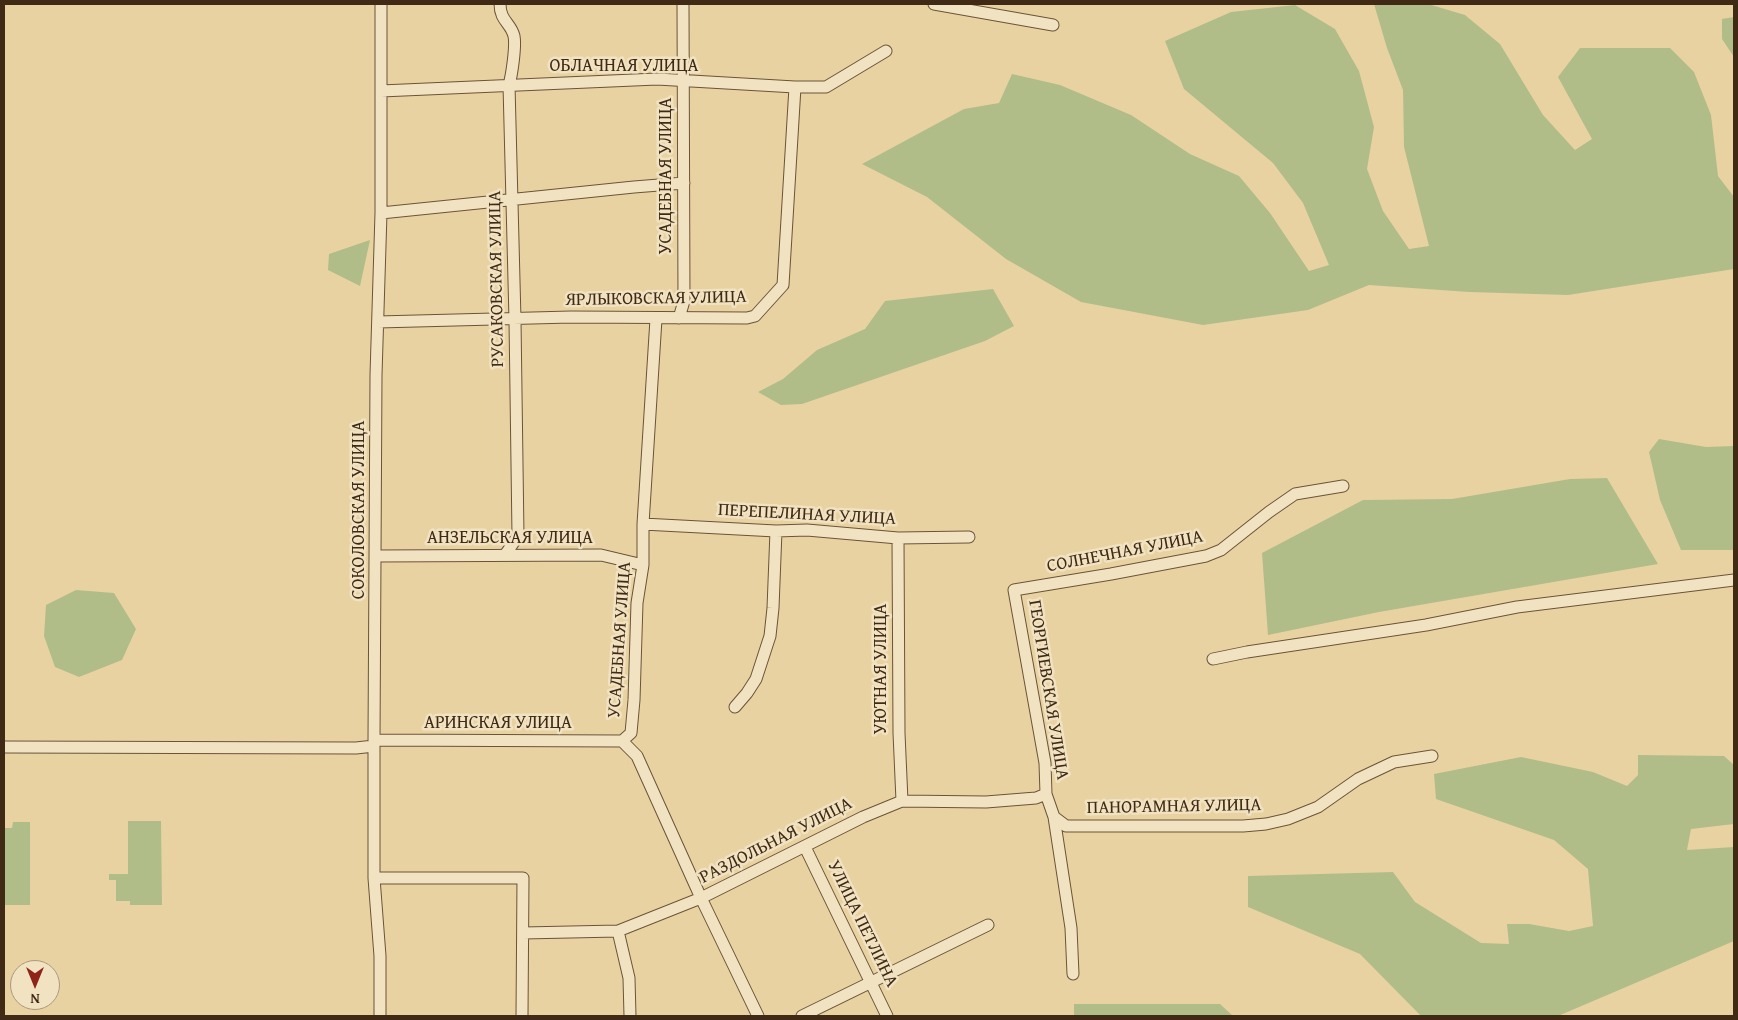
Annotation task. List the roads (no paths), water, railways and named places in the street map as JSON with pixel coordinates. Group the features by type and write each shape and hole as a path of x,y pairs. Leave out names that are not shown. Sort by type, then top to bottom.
{"street":[{"name":"СОКОЛОВСКАЯ УЛИЦА","path":"380,1016 380,956 374,878 374,743 376,375 382,91 381,4"},
{"name":"РУСАКОВСКАЯ УЛИЦА","path":"500,4 500,14 514,36 512,74 509,84 513,199 518,536 505,555"},
{"name":"УСАДЕБНАЯ УЛИЦА","path":"679,318 684,301 683,4"},
{"path":"934,4 1053,24"},
{"name":"ОБЛАЧНАЯ УЛИЦА","path":"382,91 657,79 795,88 826,86 886,51"},
{"name":"ЯРЛЫКОВСКАЯ УЛИЦА","path":"378,322 515,320 571,317 656,319 747,318 754,316 783,285 795,88"},
{"path":"380,213 684,183"},
{"name":"УСАДЕБНАЯ УЛИЦА","path":"656,319 643,524 643,565 637,603 634,700 631,733 622,741 637,756 701,898 758,1016"},
{"name":"СОЛНЕЧНАЯ УЛИЦА","path":"1014,590 1206,556 1221,550 1295,494 1343,486"},
{"name":"ПЕРЕПЕЛИНАЯ УЛИЦА","path":"643,524 776,531 807,530 898,538 968,537"},
{"path":"735,707 756,679 770,636 776,531"},
{"name":"УЮТНАЯ УЛИЦА","path":"898,538 899,733 902,800"},
{"name":"АНЗЕЛЬСКАЯ УЛИЦА","path":"376,556 601,555 643,565"},
{"path":"1213,659 1426,625 1517,607 1734,580"},
{"name":"ГЕОРГИЕВСКАЯ УЛИЦА","path":"1014,590 1045,763 1046,794 1054,817 1071,928 1073,974"},
{"name":"АРИНСКАЯ УЛИЦА","path":"4,748 356,748 374,743 622,741"},
{"name":"ПАНОРАМНАЯ УЛИЦА","path":"1054,817 1066,826 1243,826 1266,824 1288,819 1318,807 1358,779 1394,762 1432,756"},
{"name":"РАЗДОЛЬНАЯ УЛИЦА","path":"523,933 618,931 701,898 863,817 902,800 986,802 1036,798 1046,794"},
{"name":"УЛИЦА ПЕТЛИНА","path":"805,847 887,1016"},
{"path":"374,878 523,878 522,1016"},
{"path":"802,1016 871,984 988,925"},
{"path":"618,931 629,978 630,1016"}]}
